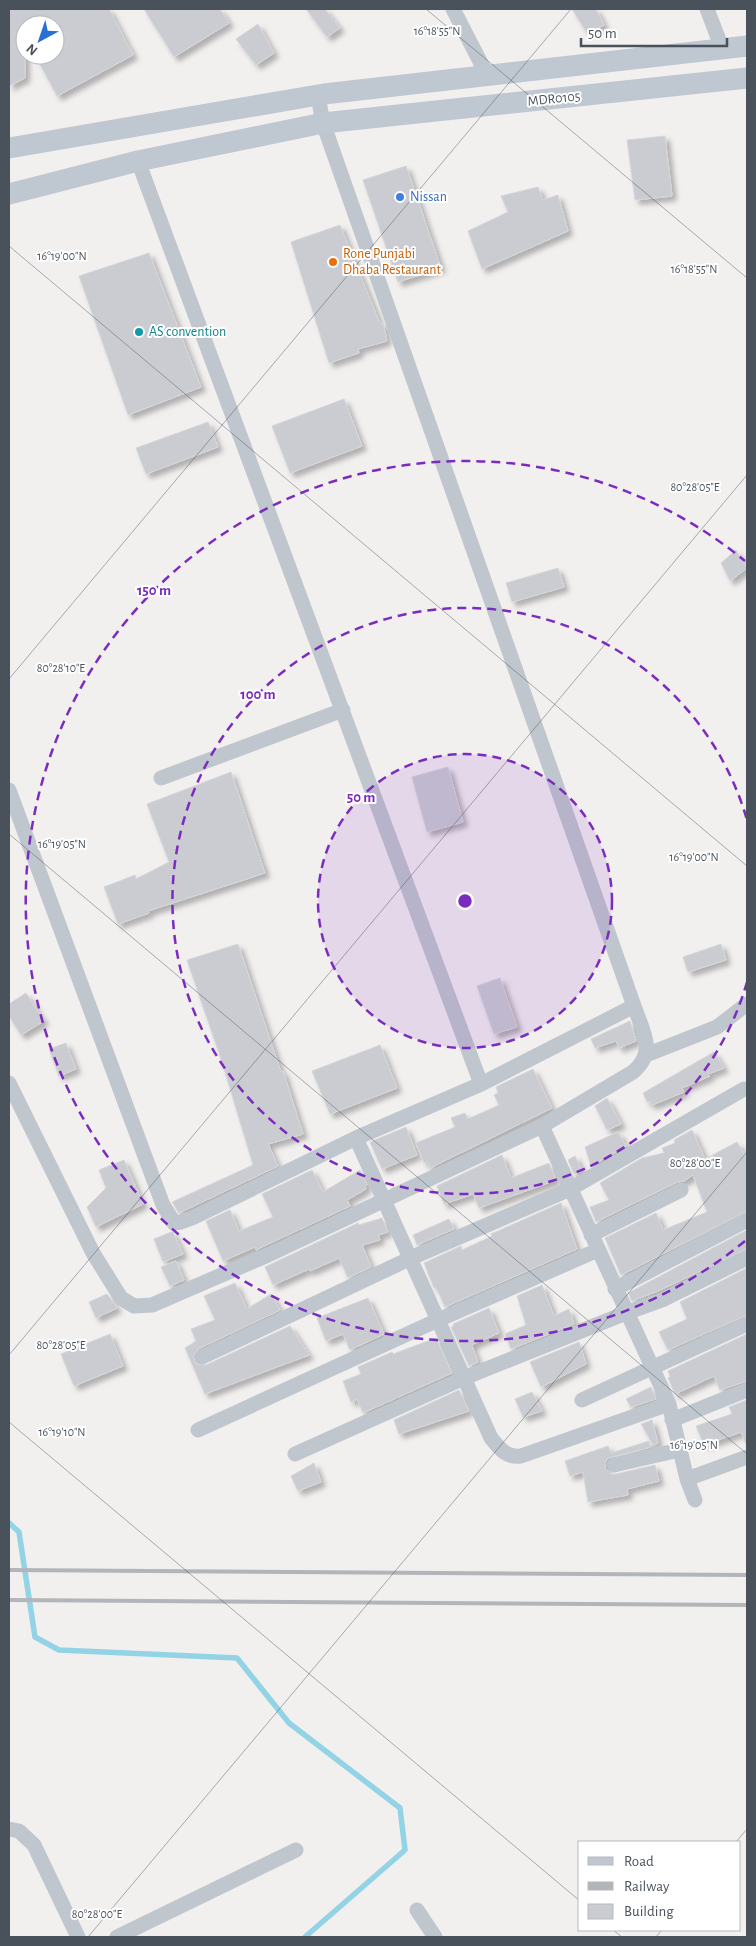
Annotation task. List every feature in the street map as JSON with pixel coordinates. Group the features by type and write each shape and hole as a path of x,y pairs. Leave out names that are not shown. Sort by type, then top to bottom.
{"main road":[{"path":"9,148 318,96 747,46"},
{"name":"MDR0105","path":"9,194 138,160 323,123 747,78"}],"street":[{"path":"453,9 487,75"},
{"path":"707,9 722,48"},
{"path":"9,1083 93,1253 121,1298 134,1306 152,1305 268,1255 542,1126 632,1072 642,1064 646,1055 646,1043 634,1006 323,123 318,96"},
{"path":"138,160 481,1084"},
{"path":"161,778 343,710"},
{"path":"9,790 163,1205 174,1223 192,1218 356,1138 481,1084 634,1006"},
{"path":"646,1055 717,1027 747,1004"},
{"path":"202,1357 411,1258 570,1189 744,1090"},
{"path":"542,1126 669,1404 686,1479 695,1500"},
{"path":"356,1138 492,1438 503,1452 511,1457 521,1456 669,1404"},
{"path":"591,1235 681,1190"},
{"path":"615,1289 747,1220"},
{"path":"198,1430 438,1320 598,1250"},
{"path":"294,1454 464,1378 662,1300 747,1258"},
{"path":"582,1400 747,1324"},
{"path":"672,1420 747,1390"},
{"path":"614,1465 679,1450"},
{"path":"686,1479 747,1457"},
{"path":"9,1829 19,1830 34,1845 78,1937"},
{"path":"118,1937 296,1850"},
{"path":"417,1910 435,1937"}],"building":[{"path":"9,9 109,9 133,55 57,96 40,65 65,65 65,15 15,15 15,65 25,65 25,78 9,86"},
{"path":"144,9 220,9 229,23 174,57"},
{"path":"306,9 325,9 340,28 327,37"},
{"path":"572,9 596,9 604,25 587,33"},
{"path":"258,24 274,53 256,65 236,39"},
{"path":"665,136 672,196 635,200 627,140"},
{"path":"406,166 441,268 398,282 363,180"},
{"path":"538,187 543,200 558,195 568,231 482,269 468,231 508,212 501,196"},
{"path":"340,225 380,324 383,323 387,341 358,349 359,353 329,363 291,242"},
{"name":"AS convention","path":"149,253 201,387 128,415 79,276"},
{"path":"344,399 362,446 290,473 272,426"},
{"path":"208,422 218,447 146,474 136,448"},
{"path":"736,550 747,568 730,581 721,563"},
{"path":"558,568 564,587 512,602 506,583"},
{"path":"448,767 463,822 427,832 412,777"},
{"path":"231,772 265,873 148,911 149,913 118,924 104,887 135,875 136,879 169,862 147,804"},
{"path":"238,944 303,1134 268,1144 278,1166 179,1213 172,1202 253,1165 222,1062 187,960"},
{"path":"721,944 726,960 688,972 683,957"},
{"path":"500,978 517,1027 494,1034 477,986"},
{"path":"26,993 44,1021 21,1035 9,1016 9,1004"},
{"path":"630,1021 636,1041 619,1048 616,1041 595,1048 591,1039"},
{"path":"66,1043 76,1069 59,1076 49,1049"},
{"path":"380,1045 397,1088 330,1114 312,1071"},
{"path":"714,1052 724,1068 682,1088 684,1092 652,1105 649,1101 647,1102 643,1093"},
{"path":"533,1069 552,1108 430,1168 428,1162 424,1163 416,1143 455,1127 451,1118 465,1113 468,1119 499,1105 494,1095 498,1093 496,1087"},
{"path":"607,1098 621,1124 607,1130 595,1106"},
{"path":"406,1127 417,1155 382,1169 370,1142"},
{"path":"692,1130 705,1159 737,1142 747,1159 747,1211 621,1275 605,1238 656,1213 663,1230 707,1212 693,1175 596,1222 590,1207 609,1200 600,1183 642,1158 664,1153 662,1148 675,1143 674,1140"},
{"path":"618,1132 626,1146 591,1166 585,1147"},
{"path":"502,1155 511,1178 549,1163 556,1180 479,1208 473,1194 444,1204 437,1186"},
{"path":"575,1156 582,1171 574,1174 568,1160"},
{"path":"124,1160 143,1204 96,1227 87,1207 106,1188 99,1170"},
{"path":"312,1170 323,1192 360,1170 367,1185 366,1189 347,1200 350,1206 256,1250 255,1247 223,1261 206,1221 230,1210 239,1231 273,1217 262,1194"},
{"path":"561,1203 577,1249 445,1307 436,1287 434,1288 424,1263 461,1246 462,1250 492,1236 491,1234"},
{"path":"382,1218 388,1232 378,1235 380,1240 362,1245 371,1267 348,1278 339,1258 273,1285 265,1267 358,1223 359,1225"},
{"path":"449,1219 454,1229 417,1245 413,1235"},
{"path":"747,1230 747,1249 658,1291 632,1301 628,1293"},
{"path":"173,1232 183,1254 163,1262 154,1239"},
{"path":"176,1261 184,1280 170,1286 161,1267"},
{"path":"747,1268 747,1315 668,1350 659,1332 687,1319 680,1302"},
{"path":"235,1283 247,1309 271,1294 280,1310 198,1349 193,1357 196,1364 206,1365 290,1326 309,1355 205,1394 185,1348 196,1341 191,1329 215,1320 204,1296"},
{"path":"542,1285 554,1316 569,1309 574,1324 511,1349 505,1334 526,1325 517,1296"},
{"path":"107,1294 117,1308 96,1318 89,1302"},
{"path":"368,1298 384,1334 350,1350 343,1334 326,1341 317,1318"},
{"path":"489,1308 499,1333 473,1344 478,1362 469,1366 451,1327 454,1326 453,1324"},
{"path":"110,1334 123,1366 74,1386 61,1354"},
{"path":"747,1334 747,1381 720,1390 714,1376 675,1394 668,1378 670,1377 668,1371"},
{"path":"436,1338 452,1373 363,1413 357,1399 351,1402 343,1381 361,1374 358,1367 392,1352 393,1354"},
{"path":"579,1342 586,1364 541,1387 530,1362"},
{"path":"651,1387 656,1399 631,1407 626,1399"},
{"path":"459,1390 469,1411 399,1434 394,1420"},
{"path":"532,1392 542,1411 523,1417 515,1399"},
{"path":"747,1400 747,1446 741,1432 704,1445 696,1426 732,1414 729,1407"},
{"path":"652,1420 658,1443 653,1445 641,1424"},
{"path":"649,1441 650,1447 608,1458 605,1463 605,1468 611,1474 655,1465 659,1481 627,1489 628,1495 588,1502 583,1472 570,1476 565,1461 608,1446 611,1453"},
{"path":"314,1463 321,1482 298,1491 291,1476"}],"waterway":[{"path":"9,1523 19,1532 35,1637 59,1650 237,1658 289,1723 400,1808 405,1850 305,1937"}],"railway":[{"path":"9,1570 747,1575"},
{"path":"9,1600 747,1605"}],"place":[{"name":"Nissan","path":"400,197"},
{"name":"Rone Punjabi Dhaba Restaurant","path":"333,262"},
{"name":"AS convention","path":"139,332"}]}
